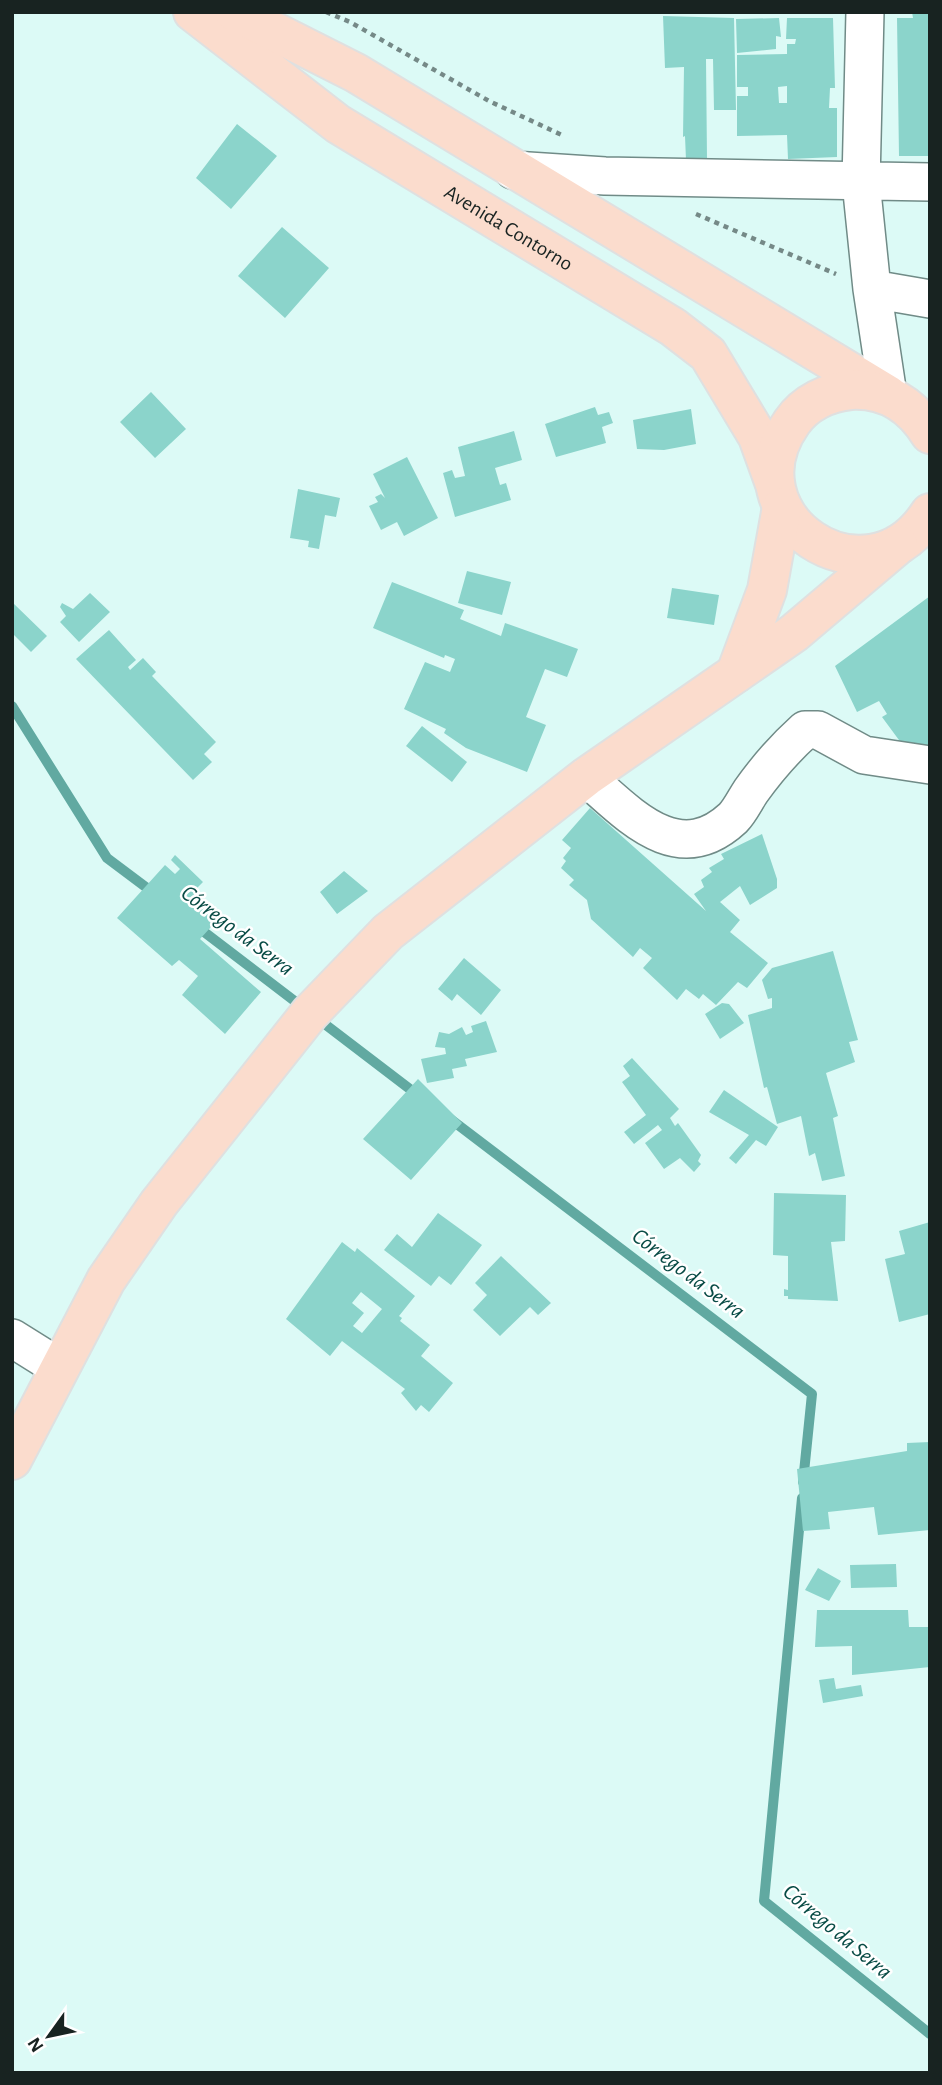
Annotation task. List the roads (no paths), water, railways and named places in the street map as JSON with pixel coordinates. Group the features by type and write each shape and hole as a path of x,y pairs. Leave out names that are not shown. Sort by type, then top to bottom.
{"main road":[{"name":"Avenida Contorno","path":"193,12 338,124 673,327 708,354 758,437 778,496"},
{"path":"234,12 356,73 907,405 930,434"},
{"path":"736,673 767,590 778,496 775,459 782,435 797,415 816,400 839,391 864,390 907,405"},
{"path":"778,496 797,530 819,546 845,554 872,554 918,530"},
{"path":"12,1460 106,1280 159,1203 310,1013 388,932 586,777 794,633 918,530"}],"street":[{"path":"865,12 861,182 872,289 907,405"},
{"path":"513,170 606,176 930,182"},
{"path":"872,289 930,299"},
{"path":"586,777 637,822 662,835 684,840 709,835 734,818 751,791 805,730 818,730 864,755 930,765"},
{"path":"12,1338 60,1368"}],"waterway":[{"name":"Córrego da Serra","path":"12,706 107,858 155,894"},
{"name":"Córrego da Serra","path":"195,925 419,1096"},
{"name":"Córrego da Serra","path":"449,1118 812,1394 803,1482"},
{"name":"Córrego da Serra","path":"802,1498 764,1901 930,2034"}]}
